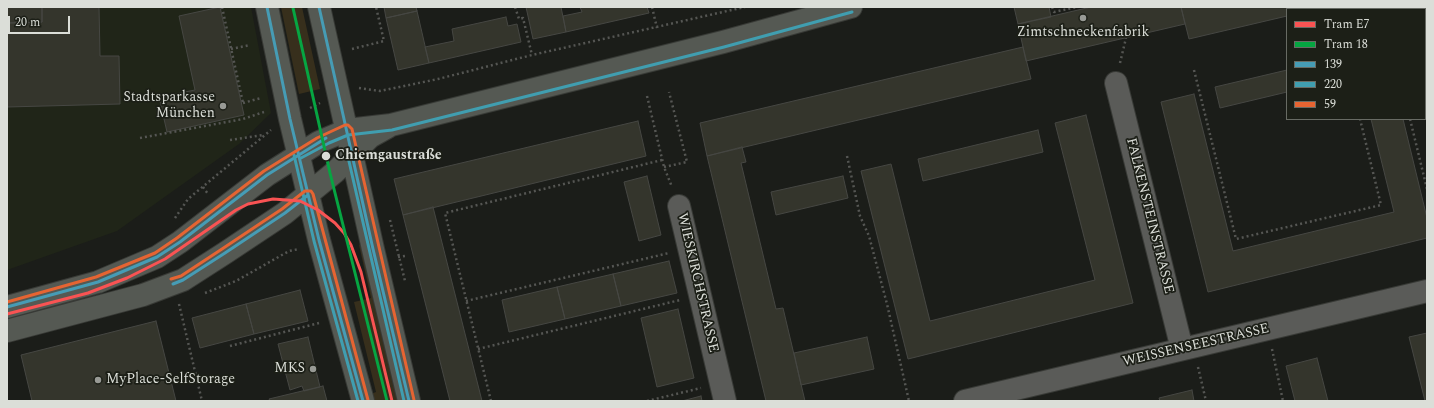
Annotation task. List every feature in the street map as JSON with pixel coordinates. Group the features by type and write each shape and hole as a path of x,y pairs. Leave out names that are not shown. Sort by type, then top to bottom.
{"main road":[{"path":"266,7 290,119 321,248 363,401"},
{"path":"319,7 409,401"},
{"path":"7,307 98,282 157,257 180,242 267,175 327,138 347,130 391,125 723,42 851,7"},
{"path":"7,331 143,295 183,280 226,253 285,212 353,156 370,137 391,125"}],"street":[{"name":"FALKENSTEINSTRASSE","path":"1116,83 1188,348"},
{"name":"WIESKIRCHSTRASSE","path":"679,206 723,392"},
{"name":"WEISSENSEESTRASSE","path":"965,401 1427,292"}],"path":[{"path":"222,7 242,103 261,98"},
{"path":"352,49 384,41 376,7"},
{"path":"515,7 518,19 523,18 532,55"},
{"path":"652,7 657,28"},
{"path":"172,222 188,199 275,126 349,89 364,88 380,91 438,79 532,55 745,7"},
{"path":"1052,7 1054,12 1077,7"},
{"path":"1116,83 1126,38"},
{"path":"231,49 250,45"},
{"path":"1194,70 1236,239 1381,205 1360,120"},
{"path":"664,167 687,162 669,92"},
{"name":"WIESKIRCHSTRASSE","path":"647,96 664,167 679,206"},
{"path":"140,138 243,119 264,112"},
{"path":"1410,120 1427,189"},
{"path":"230,140 264,135"},
{"path":"846,156 860,216 869,236 887,304 909,401"},
{"path":"491,401 445,213 662,160"},
{"path":"203,187 210,196"},
{"path":"466,301 689,248"},
{"path":"200,295 236,281 289,251"},
{"path":"399,257 405,256"},
{"path":"478,349 700,295"},
{"path":"186,301 179,304 202,401"},
{"path":"230,346 319,323"},
{"path":"1268,329 1283,401"},
{"path":"1188,348 1206,401"},
{"path":"647,401 723,392"}],"shaded area":[{"path":"7,7 251,7 271,113 239,144 117,231 7,270"},
{"path":"281,7 302,7 320,89 299,94"},
{"path":"363,242 399,401 374,401 371,394 376,392 354,302 371,298 359,245"}],"building":[{"path":"7,7 42,7 42,22 7,23"},
{"path":"42,7 99,7 100,56 119,56 120,104 7,107 7,23 42,22"},
{"path":"220,7 244,115 167,132 159,97 195,90 179,16"},
{"path":"384,7 416,7 417,11 386,18"},
{"path":"526,7 561,7 566,32 533,39"},
{"path":"580,7 647,7 649,13 566,32 563,16 582,12"},
{"path":"1014,7 1049,7 1051,17 1018,24"},
{"path":"1091,7 1181,7 1185,24 1026,61 1018,24"},
{"path":"1181,7 1324,7 1286,8 1286,16 1189,39"},
{"path":"417,11 429,63 398,70 386,18"},
{"path":"506,17 508,26 517,24 521,42 429,63 425,47 454,41 452,29"},
{"path":"1426,34 1427,34 1426,58"},
{"path":"1023,47 1031,79 707,156 700,123"},
{"path":"1286,70 1286,92 1220,108 1215,87"},
{"path":"1194,94 1233,251 1394,212 1371,120 1403,120 1427,218 1427,238 1208,292 1161,102"},
{"path":"1086,115 1133,303 908,359 861,171 891,164 930,321 1095,280 1055,123"},
{"path":"638,121 646,156 403,215 394,179"},
{"path":"1038,130 1043,152 923,181 918,159"},
{"path":"742,147 746,162 741,163 776,309 783,308 805,401 766,401 707,156"},
{"path":"647,176 661,235 639,241 624,182"},
{"path":"843,176 848,198 776,215 771,192"},
{"path":"433,207 482,401 450,401 403,215"},
{"path":"669,261 677,293 621,306 613,274"},
{"path":"613,274 621,306 565,319 557,287"},
{"path":"557,287 565,319 509,332 502,300"},
{"path":"300,290 308,321 254,334 246,304"},
{"path":"246,304 254,334 200,348 192,318"},
{"path":"678,309 694,378 657,387 641,318"},
{"path":"156,321 176,401 32,401 21,355"},
{"path":"1427,333 1427,401 1425,401 1409,337"},
{"path":"308,337 320,387 304,391 302,386 290,390 278,344"},
{"path":"867,337 874,369 801,385 794,353"},
{"path":"1317,358 1328,401 1295,401 1286,366"},
{"path":"323,386 327,401 270,401 269,399"},
{"path":"1192,390 1194,401 1160,401 1159,398"},
{"path":"701,396 702,401 682,401"}],"tram line":[{"name":"18","path":"293,8 330,173 387,401"},
{"name":"E7","path":"7,314 88,293 127,278 165,259 236,210 248,204 273,199 300,201 318,210 335,223 344,233 351,245 361,272 392,401"}],"transit line":[{"name":"139","path":"267,7 290,119 319,240 363,401"},
{"name":"139","path":"319,7 373,249 409,401"},
{"name":"220","path":"301,158 348,135 392,130 724,47 852,12"},
{"name":"59","path":"7,302 96,277 155,253 177,238 264,171 317,138 348,125 352,129 414,400"},
{"name":"139","path":"7,307 98,282 157,257 180,242 267,175 326,138"},
{"name":"220","path":"294,155 314,241 358,401"},
{"name":"220","path":"348,157 404,401"},
{"name":"59","path":"171,279 181,276 282,209 305,191 311,191 368,400"},
{"name":"139","path":"173,284 183,280 225,253 285,213 308,195"}],"place":[{"name":"Zimtschneckenfabrik","path":"1083,18"},
{"name":"Stadtsparkasse München","path":"223,106"},
{"name":"Chiemgaustraße","path":"326,156"},
{"name":"MKS","path":"313,369"},
{"name":"MyPlace-SelfStorage","path":"98,380"}]}
